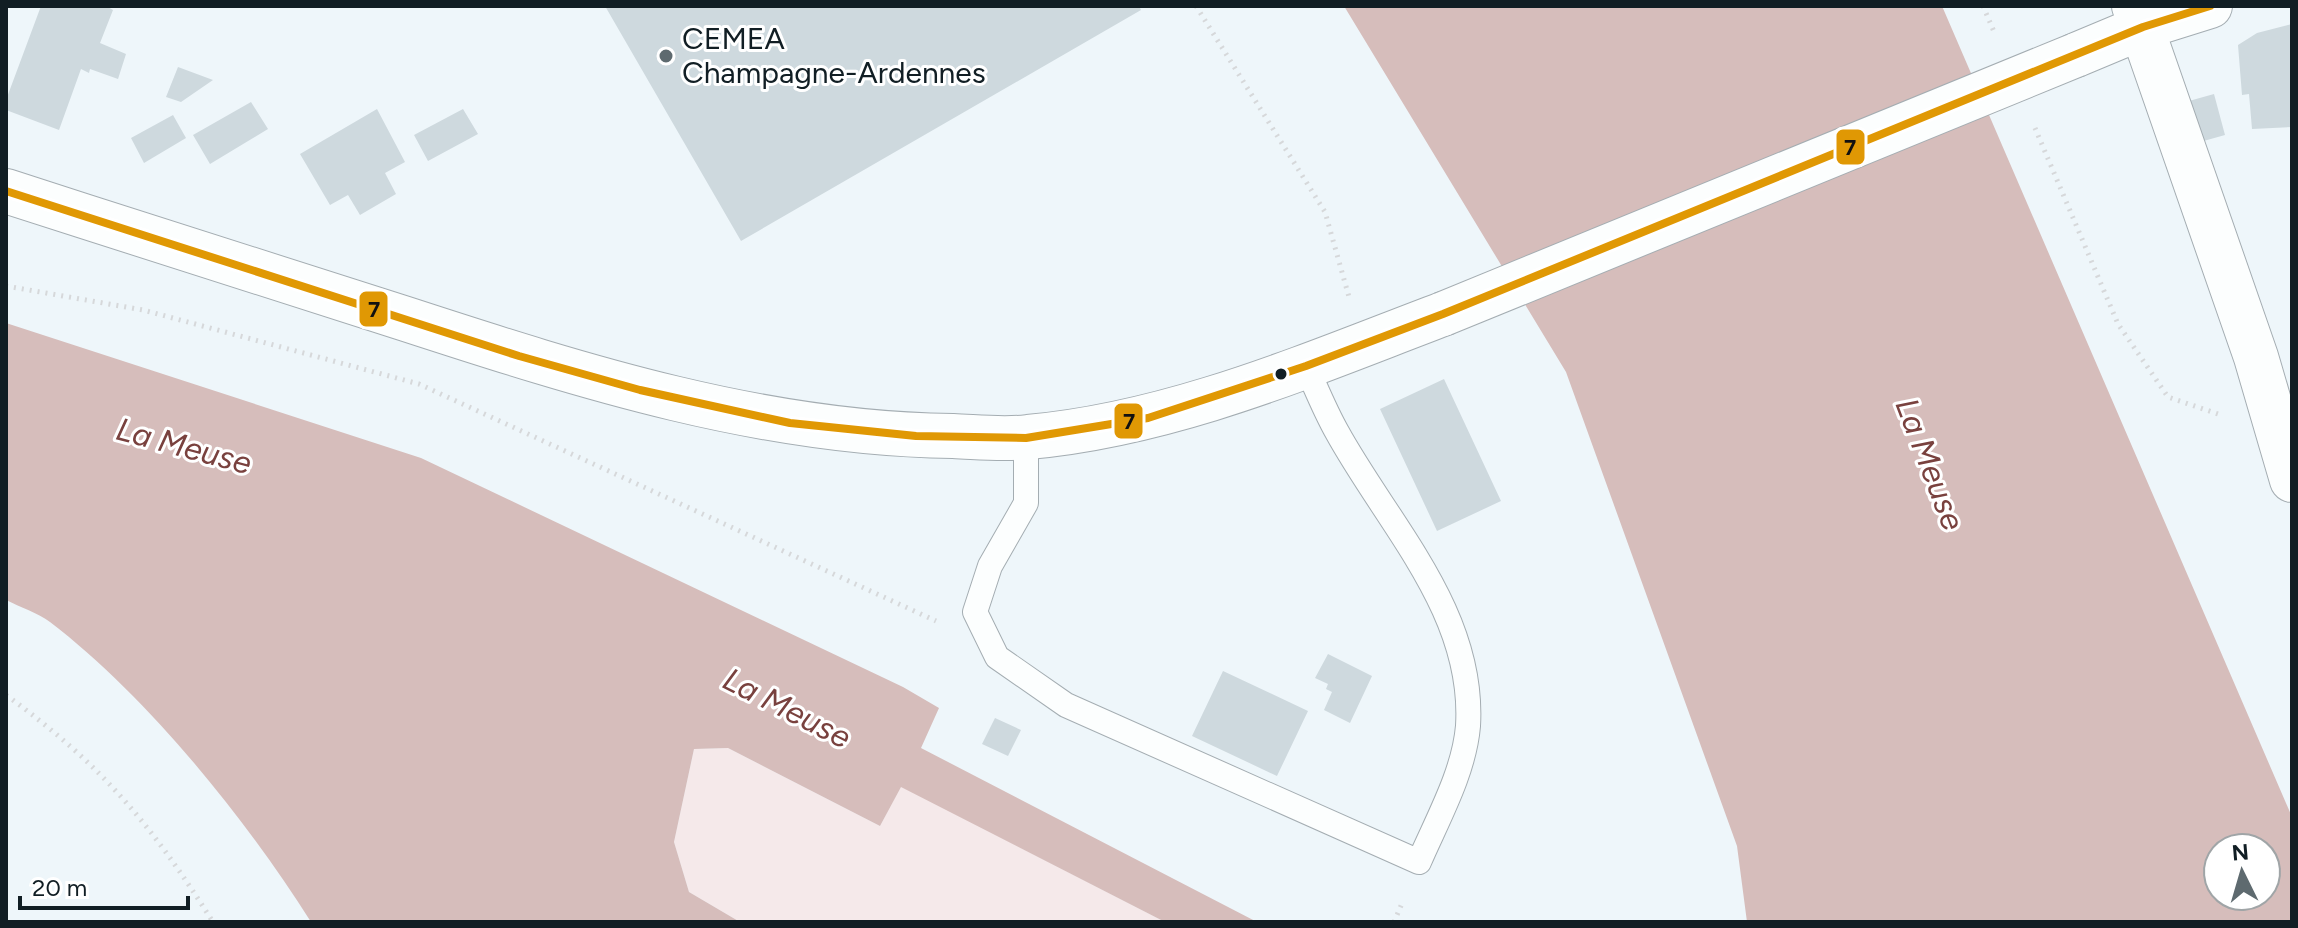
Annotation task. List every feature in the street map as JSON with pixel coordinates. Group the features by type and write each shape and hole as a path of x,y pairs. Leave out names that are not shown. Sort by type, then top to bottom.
{"street":[{"path":"6,191 519,356 640,390 790,423 916,436 1026,438 1148,418 1306,366 1443,314 2076,55 2139,17 2210,6"},
{"path":"2139,17 2256,357 2292,480"}],"lane":[{"path":"1026,438 1026,503 990,566 975,612 997,657 1066,705 1419,862 1454,782 1468,726 1463,655 1434,588 1337,432 1306,366"}],"path":[{"path":"1196,6 1325,212 1363,344"},
{"path":"1983,6 1995,35"},
{"path":"2032,122 2118,324 2168,397 2279,436"},
{"path":"6,286 143,310 419,384 992,646"},
{"path":"6,695 93,763 140,814 213,922"}],"shaded area":[{"path":"728,748 880,826 901,786 1165,922 740,922 689,892 674,842 694,749"}],"water":[{"name":"La Meuse","path":"1344,6 1942,6 2292,817 2292,922 1747,922 1737,846 1566,372"},
{"name":"La Meuse","path":"6,323 421,458 903,687 939,708 921,748 1257,922 1165,922 901,787 880,826 728,748 694,749 674,842 689,892 740,922 311,922 225,801 158,722 87,652 50,622 6,600"}],"building":[{"path":"41,6 106,6 113,10 100,43 126,54 118,79 81,69 59,130 6,110 6,100"},
{"path":"605,6 1139,6 1141,10 741,241"},
{"path":"2292,24 2292,127 2252,129 2249,94 2242,95 2238,45 2257,33"},
{"path":"178,67 213,80 181,102 166,97"},
{"path":"2214,94 2225,135 2200,142 2189,101"},
{"path":"251,102 268,129 210,164 193,135"},
{"path":"377,109 405,162 385,173 396,194 360,215 348,195 330,205 300,154"},
{"path":"463,109 478,134 428,161 414,135"},
{"path":"173,115 186,138 144,163 131,138"},
{"path":"1444,379 1501,501 1437,531 1380,409"},
{"path":"1328,654 1372,676 1350,723 1324,710 1332,692 1326,689 1328,684 1315,678"},
{"path":"1223,671 1308,711 1277,776 1192,736"},
{"path":"995,718 1021,730 1008,756 982,744"}],"transit line":[{"name":"7","path":"6,191 519,356 640,390 790,423 916,436 1026,438 1148,418 1306,366 1443,314 2143,27 2210,6"}],"place":[{"name":"CEMEA Champagne-Ardennes","path":"666,56"}]}
